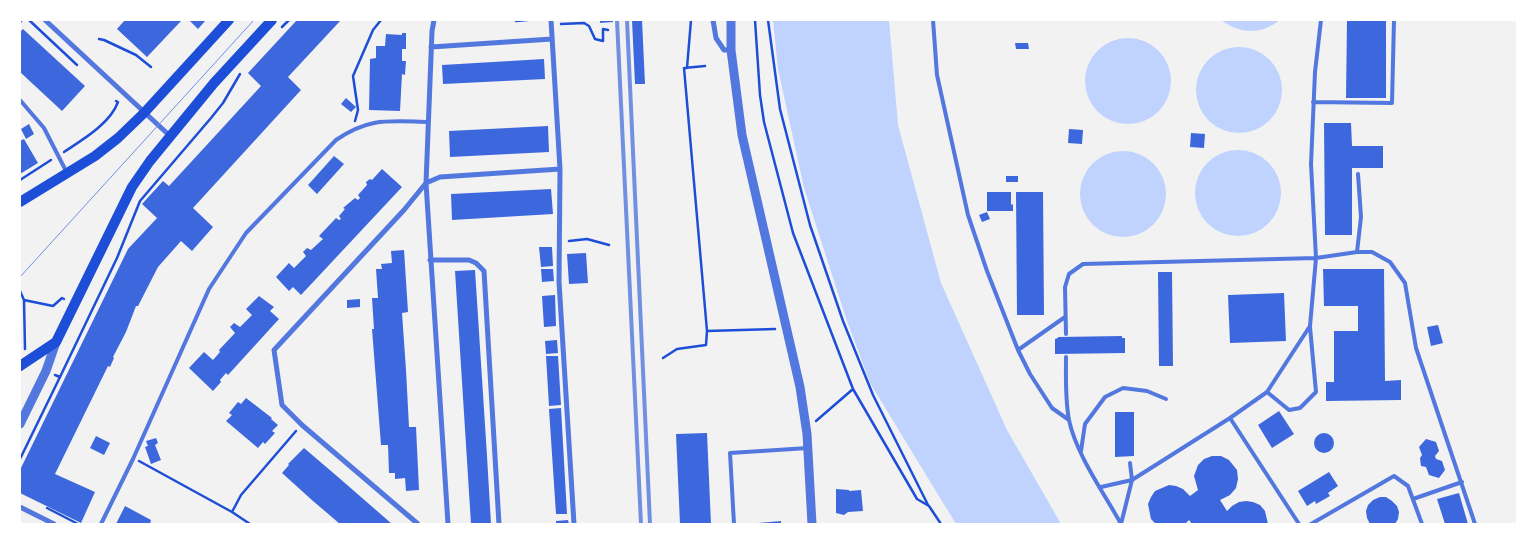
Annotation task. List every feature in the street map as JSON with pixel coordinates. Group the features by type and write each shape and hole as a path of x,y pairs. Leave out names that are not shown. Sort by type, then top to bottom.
{"main road":[{"path":"20,202 67,174 106,147 144,113 229,20"},
{"path":"20,366 56,342 132,187 150,161 214,83 272,20"}],"street":[{"path":"45,20 170,136"},
{"path":"434,20 431,47 426,183 448,524"},
{"path":"713,20 716,38 724,50 731,50"},
{"path":"731,20 731,50 742,135 800,387 808,448 812,524"},
{"path":"552,22 560,170 559,292 574,524"},
{"path":"431,47 552,39"},
{"path":"418,524 282,405 274,350 404,210 426,183 440,177 560,170"},
{"path":"430,260 469,260 476,263 484,271 499,524"},
{"path":"20,424 46,370 56,342"},
{"path":"20,508 54,524"}],"lane":[{"path":"934,20 937,75 968,215 987,271 1018,350 1030,374 1052,408 1069,420"},
{"path":"1267,392 1289,410 1300,408 1316,392 1310,326 1316,258 1311,164 1315,72 1322,20"},
{"path":"1313,102 1392,103 1394,20"},
{"path":"20,100 44,128 67,174"},
{"path":"101,524 134,458 209,289 246,233 336,140 352,129 368,123 390,121 428,122"},
{"path":"1357,252 1361,217 1358,174"},
{"path":"1066,334 1065,287 1069,274 1083,264 1316,258 1357,252 1372,252 1390,262 1405,283 1416,348 1476,524"},
{"path":"1018,350 1066,317"},
{"path":"1101,487 1132,480 1230,418 1267,392 1310,326"},
{"path":"1066,357 1066,396 1069,420 1081,454 1121,524"},
{"path":"1081,454 1085,424 1105,397 1123,388 1147,391 1166,399"},
{"path":"1230,418 1299,524"},
{"path":"734,524 730,454 808,448"},
{"path":"1121,524 1132,480 1130,463"},
{"path":"1311,524 1394,476 1408,486 1422,524"},
{"path":"1413,499 1462,482"}],"path":[{"path":"29,20 84,71"},
{"path":"277,33 289,20"},
{"path":"352,129 358,110 353,76 373,30 381,20"},
{"path":"516,21 527,20"},
{"path":"663,358 678,349 706,345 707,331 684,68 687,68 692,20"},
{"path":"755,20 760,95 764,122 793,233 853,389 917,499 929,506"},
{"path":"768,20 780,109 810,225 843,321 872,395 929,506 941,524"},
{"path":"552,22 584,23 589,26 595,39 603,41 603,29 608,30"},
{"path":"99,39 136,55 151,67"},
{"path":"687,68 705,66"},
{"path":"20,459 118,258 140,201 223,103 240,73"},
{"path":"20,180 90,135 112,114 118,102 111,96"},
{"path":"559,242 587,239 609,245"},
{"path":"20,291 24,300 24,347 33,359"},
{"path":"24,300 53,306 62,298 74,304"},
{"path":"707,331 786,329"},
{"path":"46,370 60,377"},
{"path":"815,422 853,389"},
{"path":"232,512 241,495 302,424"},
{"path":"134,458 232,512 250,524"}],"water":[{"path":"773,20 889,20 898,125 941,283 1007,430 1061,524 956,524 870,383 846,318 804,188 778,69"},
{"path":"1221,20 1280,20 1265,28 1250,31 1235,28"},
{"path":"1120,38 1136,38 1145,41 1159,50 1168,64 1171,81 1168,98 1159,112 1145,121 1136,124 1120,124 1104,117 1092,105 1085,89 1085,73 1092,57 1104,45"},
{"path":"1231,47 1247,47 1256,50 1270,59 1279,73 1282,90 1279,107 1270,121 1256,130 1247,133 1231,133 1215,126 1203,114 1196,98 1196,82 1203,66 1215,54"},
{"path":"1230,150 1246,150 1255,153 1269,162 1278,176 1281,193 1278,210 1269,224 1255,233 1246,236 1230,236 1214,229 1202,217 1195,201 1195,185 1202,169 1214,157"},
{"path":"1115,151 1131,151 1140,154 1154,163 1163,177 1166,194 1163,211 1154,225 1140,234 1131,237 1115,237 1099,230 1087,218 1080,202 1080,186 1087,170 1099,158"}],"building":[{"path":"125,20 182,20 147,57 117,29"},
{"path":"189,20 206,20 198,29"},
{"path":"297,20 341,20 288,77 301,90 193,208 213,227 192,251 181,241 158,267 138,306 136,306 110,367 108,366 55,474 95,492 81,523 20,493 20,470 128,249 157,218 142,204 163,181 169,186 261,86 248,73"},
{"path":"600,20 613,20 613,22 600,23"},
{"path":"632,20 642,20 645,84 635,84"},
{"path":"1347,20 1386,20 1386,98 1346,98"},
{"path":"23,29 85,86 62,111 20,72 20,32"},
{"path":"402,33 406,33 406,49 402,49 402,61 406,61 405,75 402,74 400,111 369,110 370,59 376,58 376,46 385,46 386,34 402,35"},
{"path":"1015,43 1028,43 1029,49 1016,49"},
{"path":"544,59 545,79 443,84 442,65"},
{"path":"346,98 356,107 351,112 341,104"},
{"path":"1324,123 1351,123 1352,146 1383,146 1383,168 1352,168 1352,235 1325,235"},
{"path":"29,124 34,134 26,139 21,129"},
{"path":"548,126 549,152 450,157 449,131"},
{"path":"1069,129 1083,130 1082,144 1068,143"},
{"path":"1191,133 1205,134 1204,148 1190,147"},
{"path":"24,139 38,163 20,174 20,141"},
{"path":"334,156 344,164 317,194 308,185"},
{"path":"382,169 402,187 301,295 293,287 289,291 276,277 289,263 294,268 306,256 303,252 307,248 311,250 323,239 319,236 336,218 341,219 339,216 345,209 343,208 355,198 358,200 360,198 358,195 367,185 366,182 370,179 372,180"},
{"path":"1006,176 1018,176 1018,182 1006,182"},
{"path":"551,189 553,214 452,220 451,194"},
{"path":"987,192 1011,192 1013,211 987,211"},
{"path":"1016,192 1043,192 1044,315 1017,315"},
{"path":"987,212 990,219 982,222 979,215"},
{"path":"539,247 552,247 553,266 541,267"},
{"path":"404,250 408,312 402,313 409,427 416,427 419,490 406,491 405,478 395,479 395,473 389,473 388,445 381,445 372,329 374,329 372,298 378,298 376,269 382,269 381,264 392,263 391,251"},
{"path":"586,253 588,283 569,284 567,254"},
{"path":"541,269 553,269 554,281 542,282"},
{"path":"1323,269 1384,269 1385,381 1401,380 1401,400 1326,401 1326,382 1334,382 1334,331 1358,331 1358,306 1324,306"},
{"path":"475,270 491,524 471,524 455,271"},
{"path":"1158,272 1172,272 1173,366 1159,366"},
{"path":"1284,293 1286,341 1230,343 1228,295"},
{"path":"555,295 556,326 544,327 542,296"},
{"path":"259,296 274,307 270,311 279,319 228,375 226,373 213,391 189,368 204,352 213,360 220,352 219,350 235,333 230,327 234,323 240,327 252,315 246,309"},
{"path":"360,299 360,307 347,308 347,300"},
{"path":"1438,325 1443,343 1431,346 1427,327"},
{"path":"1122,336 1122,338 1125,338 1125,353 1055,354 1055,339 1058,337"},
{"path":"557,340 558,353 546,354 545,341"},
{"path":"546,356 558,356 561,405 549,406"},
{"path":"246,398 278,425 272,431 275,433 265,444 263,442 258,448 226,421 232,415 229,413 238,402 241,404"},
{"path":"561,408 567,514 556,514 549,409"},
{"path":"1279,411 1294,434 1272,448 1258,425"},
{"path":"1115,412 1134,412 1134,456 1115,457"},
{"path":"707,433 711,524 680,524 676,434"},
{"path":"1324,433 1331,436 1334,443 1331,450 1324,453 1317,450 1314,443 1317,436"},
{"path":"96,436 110,443 104,455 90,448"},
{"path":"156,438 158,443 155,445 161,460 151,464 145,447 148,446 146,441"},
{"path":"1426,439 1436,442 1439,451 1435,456 1436,459 1442,461 1445,470 1439,478 1429,475 1426,467 1421,466 1420,458 1422,455 1419,447"},
{"path":"304,448 392,524 340,524 313,501 282,473"},
{"path":"1212,456 1221,456 1229,460 1237,470 1236,488 1230,495 1220,500 1227,511 1239,502 1253,502 1260,505 1265,511 1268,524 1192,524 1189,520 1185,524 1156,524 1151,519 1148,504 1155,491 1169,485 1176,486 1183,489 1190,496 1198,490 1194,476 1198,465 1204,459"},
{"path":"1329,472 1338,486 1328,493 1330,496 1316,504 1315,501 1307,506 1298,491"},
{"path":"836,489 861,490 863,511 848,512 844,515 836,513"},
{"path":"1459,493 1468,524 1445,524 1437,499"},
{"path":"1380,497 1386,497 1397,506 1399,512 1395,524 1370,524 1366,511 1368,505"},
{"path":"125,506 151,520 150,524 116,524"},
{"path":"568,520 569,524 556,524 556,521"},
{"path":"781,521 781,524 758,524 758,523"}],"tram line":[{"path":"20,277 254,20"}],"railway":[{"path":"617,20 641,524"},
{"path":"627,20 650,524"}]}
